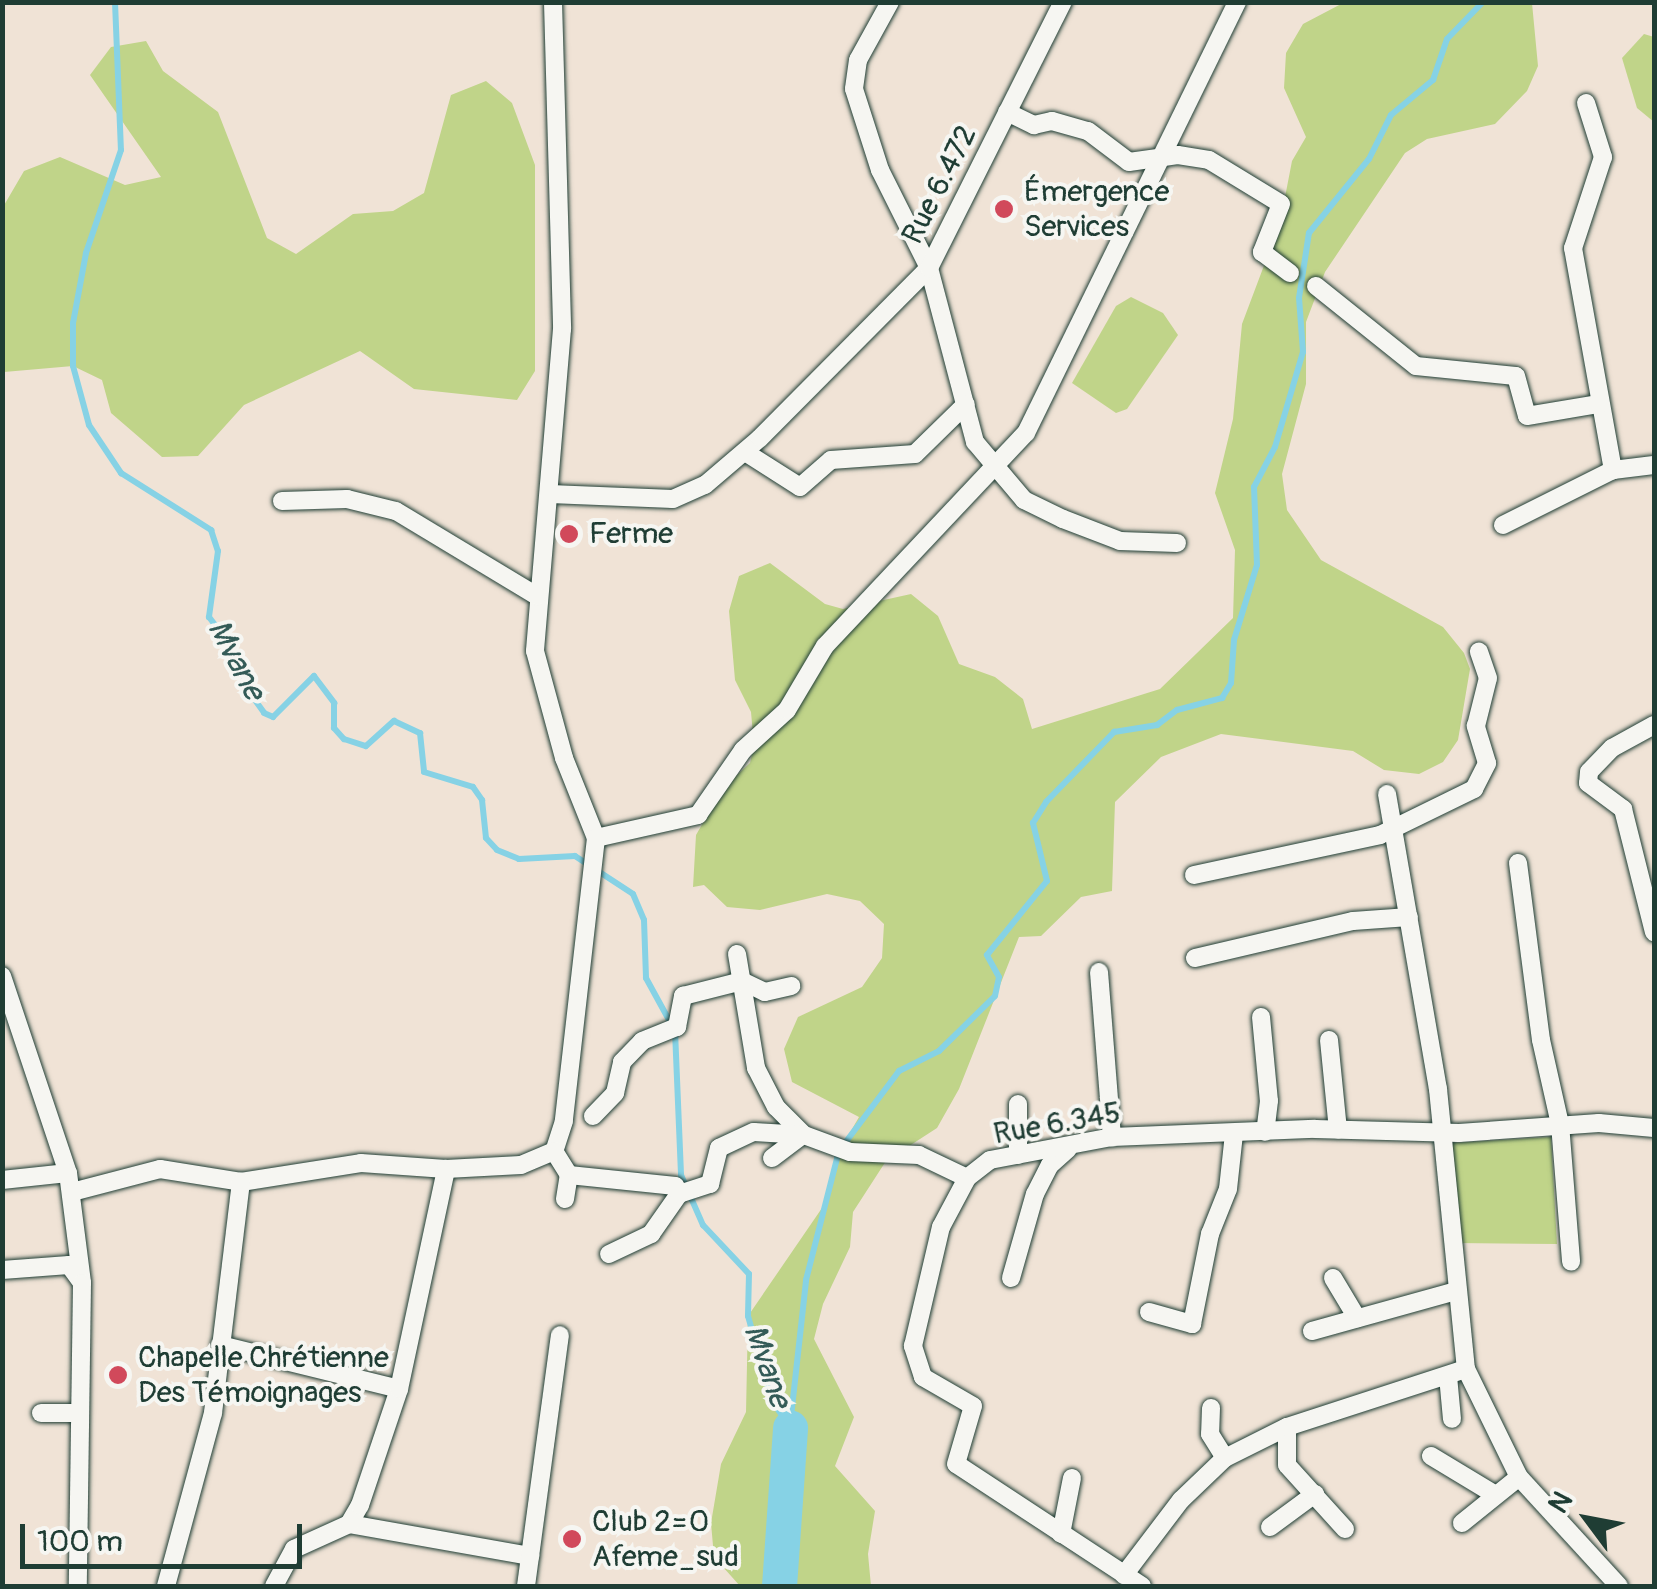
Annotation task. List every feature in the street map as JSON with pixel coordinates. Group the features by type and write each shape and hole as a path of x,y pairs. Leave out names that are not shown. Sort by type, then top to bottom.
{"street":[{"path":"72,1192 160,1169 241,1182 361,1163 446,1168 521,1165 554,1151 564,1122 596,838 547,705 535,651 536,596 550,494 562,329 553,2"},
{"path":"890,2 858,60 854,90 880,170 929,268 975,442 1017,493 1120,541 1177,543"},
{"name":"Rue 6.472","path":"550,494 673,500 705,485 745,452 763,428 929,268 1063,2"},
{"path":"596,838 698,815 743,750 787,710 826,646 994,468 1046,398 1237,2"},
{"path":"1586,103 1603,157 1572,248 1613,470"},
{"path":"1007,112 1034,125 1052,120 1088,131 1129,162 1160,162 1178,155 1206,159 1281,204 1262,252 1290,274"},
{"path":"1316,286 1416,366 1516,376 1527,416 1598,404"},
{"path":"745,452 800,486 831,460 915,454 966,404"},
{"path":"975,442 1006,452"},
{"path":"1006,452 1017,493"},
{"path":"1503,525 1613,470 1654,466"},
{"path":"282,501 346,499 396,512 536,596"},
{"path":"1194,876 1386,832 1474,790 1487,774 1476,726 1488,678 1479,652"},
{"path":"1654,725 1612,748 1589,772 1588,783 1623,809 1654,932"},
{"path":"1386,832 1409,918 1439,1131 1456,1290 1457,1372 1452,1419"},
{"path":"1518,863 1541,1040 1560,1124 1571,1262"},
{"path":"1195,958 1353,921 1409,918"},
{"path":"736,954 756,1068 776,1107 801,1137"},
{"path":"1099,972 1112,1136"},
{"path":"2,976 72,1192 82,1283 78,1586"},
{"path":"593,1116 615,1093 622,1062 642,1041 677,1027 680,998 742,982 765,992 791,986"},
{"path":"1261,1016 1270,1102 1265,1132"},
{"path":"1330,1040 1338,1130"},
{"path":"1018,1104 1018,1155"},
{"name":"Rue 6.345","path":"1142,1586 956,1464 973,1406 928,1381 915,1360 915,1321 942,1226 967,1178 990,1160 1068,1148 1112,1136 1439,1131 1560,1124 1654,1128"},
{"path":"609,1254 651,1234 678,1194 706,1187 718,1171 716,1151 754,1132 801,1137 850,1152 892,1149 918,1155 967,1178"},
{"path":"1149,1312 1192,1324 1210,1234 1228,1189 1234,1134"},
{"path":"772,1158 801,1137"},
{"path":"1011,1278 1035,1194 1050,1165 1068,1148"},
{"path":"554,1151 569,1176 565,1199"},
{"path":"349,1524 400,1388 446,1168"},
{"path":"2,1180 68,1173"},
{"path":"569,1176 675,1186 678,1194"},
{"path":"166,1586 213,1414 241,1182"},
{"path":"2,1270 68,1265 82,1283"},
{"path":"1334,1278 1357,1318"},
{"path":"1312,1331 1456,1290"},
{"path":"526,1586 560,1336"},
{"path":"220,1345 400,1388"},
{"path":"1124,1575 1181,1500 1225,1458 1287,1427 1457,1372"},
{"path":"1457,1372 1519,1477 1619,1586"},
{"path":"1212,1408 1210,1434 1225,1458"},
{"path":"41,1413 78,1413"},
{"path":"1287,1427 1286,1465 1344,1530"},
{"path":"1431,1456 1494,1494"},
{"path":"1462,1523 1519,1477"},
{"path":"1061,1534 1072,1478"},
{"path":"1270,1527 1315,1494"},
{"path":"274,1586 294,1549 349,1524 530,1556"}],"green space":[{"path":"1343,3 1532,3 1538,66 1527,91 1495,124 1427,139 1405,153 1325,272 1306,322 1306,384 1282,474 1287,510 1321,560 1443,627 1464,653 1470,669 1458,740 1443,762 1419,774 1384,770 1353,751 1221,734 1161,757 1115,802 1112,891 1081,897 1041,936 1019,937 959,1089 937,1128 886,1161 853,1212 850,1247 823,1304 814,1339 854,1417 835,1466 875,1511 868,1554 871,1586 740,1586 714,1557 711,1523 721,1464 746,1412 748,1316 822,1208 837,1155 859,1117 792,1082 784,1049 798,1017 862,987 882,958 884,924 860,901 827,894 760,910 727,907 704,885 693,887 696,835 723,788 750,763 754,746 751,712 735,680 729,611 739,576 770,563 825,604 843,609 911,594 938,616 959,664 995,677 1023,699 1032,729 1160,689 1233,618 1235,550 1215,493 1233,419 1242,324 1280,223 1292,161 1306,137 1284,88 1286,53 1303,24"},
{"path":"1644,34 1654,37 1654,122 1637,108 1622,58"},
{"path":"146,41 163,71 218,112 267,238 296,254 353,214 393,211 424,193 451,95 486,81 512,103 535,165 535,371 517,400 414,389 360,351 244,405 198,456 162,457 111,413 102,380 73,366 4,372 3,207 24,171 60,157 125,185 161,177 90,75 111,47"},
{"path":"1131,297 1163,313 1178,335 1127,409 1116,413 1072,383 1116,306"},
{"path":"1551,1137 1557,1244 1455,1243 1451,1143"}],"waterway":[{"name":"Mvane","path":"115,2 121,150 86,253 73,323 73,366 89,425 121,473 211,530 218,551 209,617 244,663 244,685 264,713 273,717 314,676 334,703 334,728 344,739 366,746 394,721 420,733 424,772 473,787 482,800 486,838 497,850 519,859 575,856 633,894 644,920 646,978 675,1031 681,1175 703,1225 749,1274 748,1316 772,1401 790,1427"},
{"path":"790,1426 806,1280 839,1151 899,1071 939,1051 995,996 999,977 987,955 1047,881 1033,823 1046,802 1114,732 1157,725 1177,710 1222,698 1231,683 1234,640 1257,565 1254,487 1275,447 1303,352 1299,298 1309,233 1369,159 1391,115 1433,80 1447,39 1483,2"},
{"name":"Mvane","path":"779,1586 790,1427"}],"place":[{"name":"Émergence Services","path":"1004,209"},
{"name":"Ferme","path":"569,534"},
{"name":"Chapelle Chrétienne Des Témoignages","path":"118,1375"},
{"name":"Club 2=0 Afeme_sud","path":"572,1539"}]}
